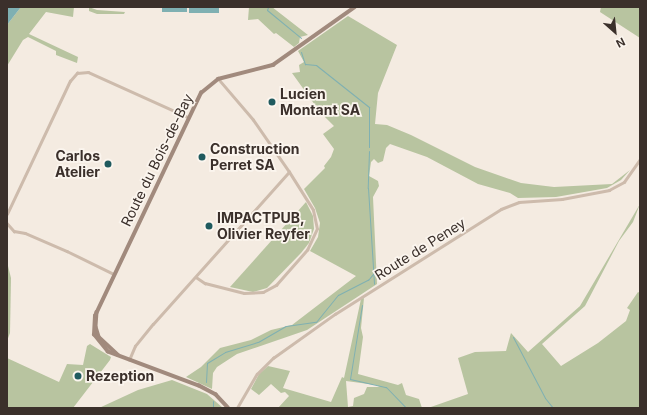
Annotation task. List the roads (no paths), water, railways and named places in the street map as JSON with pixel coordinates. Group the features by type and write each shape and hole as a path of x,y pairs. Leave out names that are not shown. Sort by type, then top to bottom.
{"main road":[{"name":"Route du Bois-de-Bay","path":"228,408 207,389 108,352 97,340 93,326 97,312 188,117 201,93 218,79 273,65 355,7"}],"street":[{"path":"7,214 70,81 76,73 88,72 188,117"},
{"path":"196,277 205,283 244,293 257,294 276,285 299,260 313,241 317,222 311,206 253,120 218,79"},
{"name":"Route de Peney","path":"237,408 257,374 273,358 341,310 504,207 519,202 562,199 609,190 624,182 640,158"},
{"path":"129,360 138,343 289,172"},
{"path":"7,223 14,231 67,251 114,274"}],"water":[{"path":"7,7 21,7 7,25"},
{"path":"162,7 187,7 187,12 162,12"},
{"path":"189,7 219,7 219,13 189,13"}],"waterway":[{"path":"268,7 267,10 301,38"},
{"path":"301,52 305,64 316,65 369,107 369,147"},
{"path":"369,151 368,188 374,284"},
{"path":"206,382 207,363 225,352 258,342 286,326 316,322 338,295 368,280 373,274"},
{"path":"362,305 350,379 386,387 406,408"},
{"path":"513,337 545,398 553,408"},
{"path":"213,401 213,408"}],"place":[{"name":"Lucien Montant SA","path":"272,102"},
{"name":"Construction Perret SA","path":"202,157"},
{"name":"Carlos Atelier","path":"108,164"},
{"name":"IMPACTPUB, Olivier Reyfer","path":"209,226"},
{"name":"Rezeption","path":"78,376"}]}
